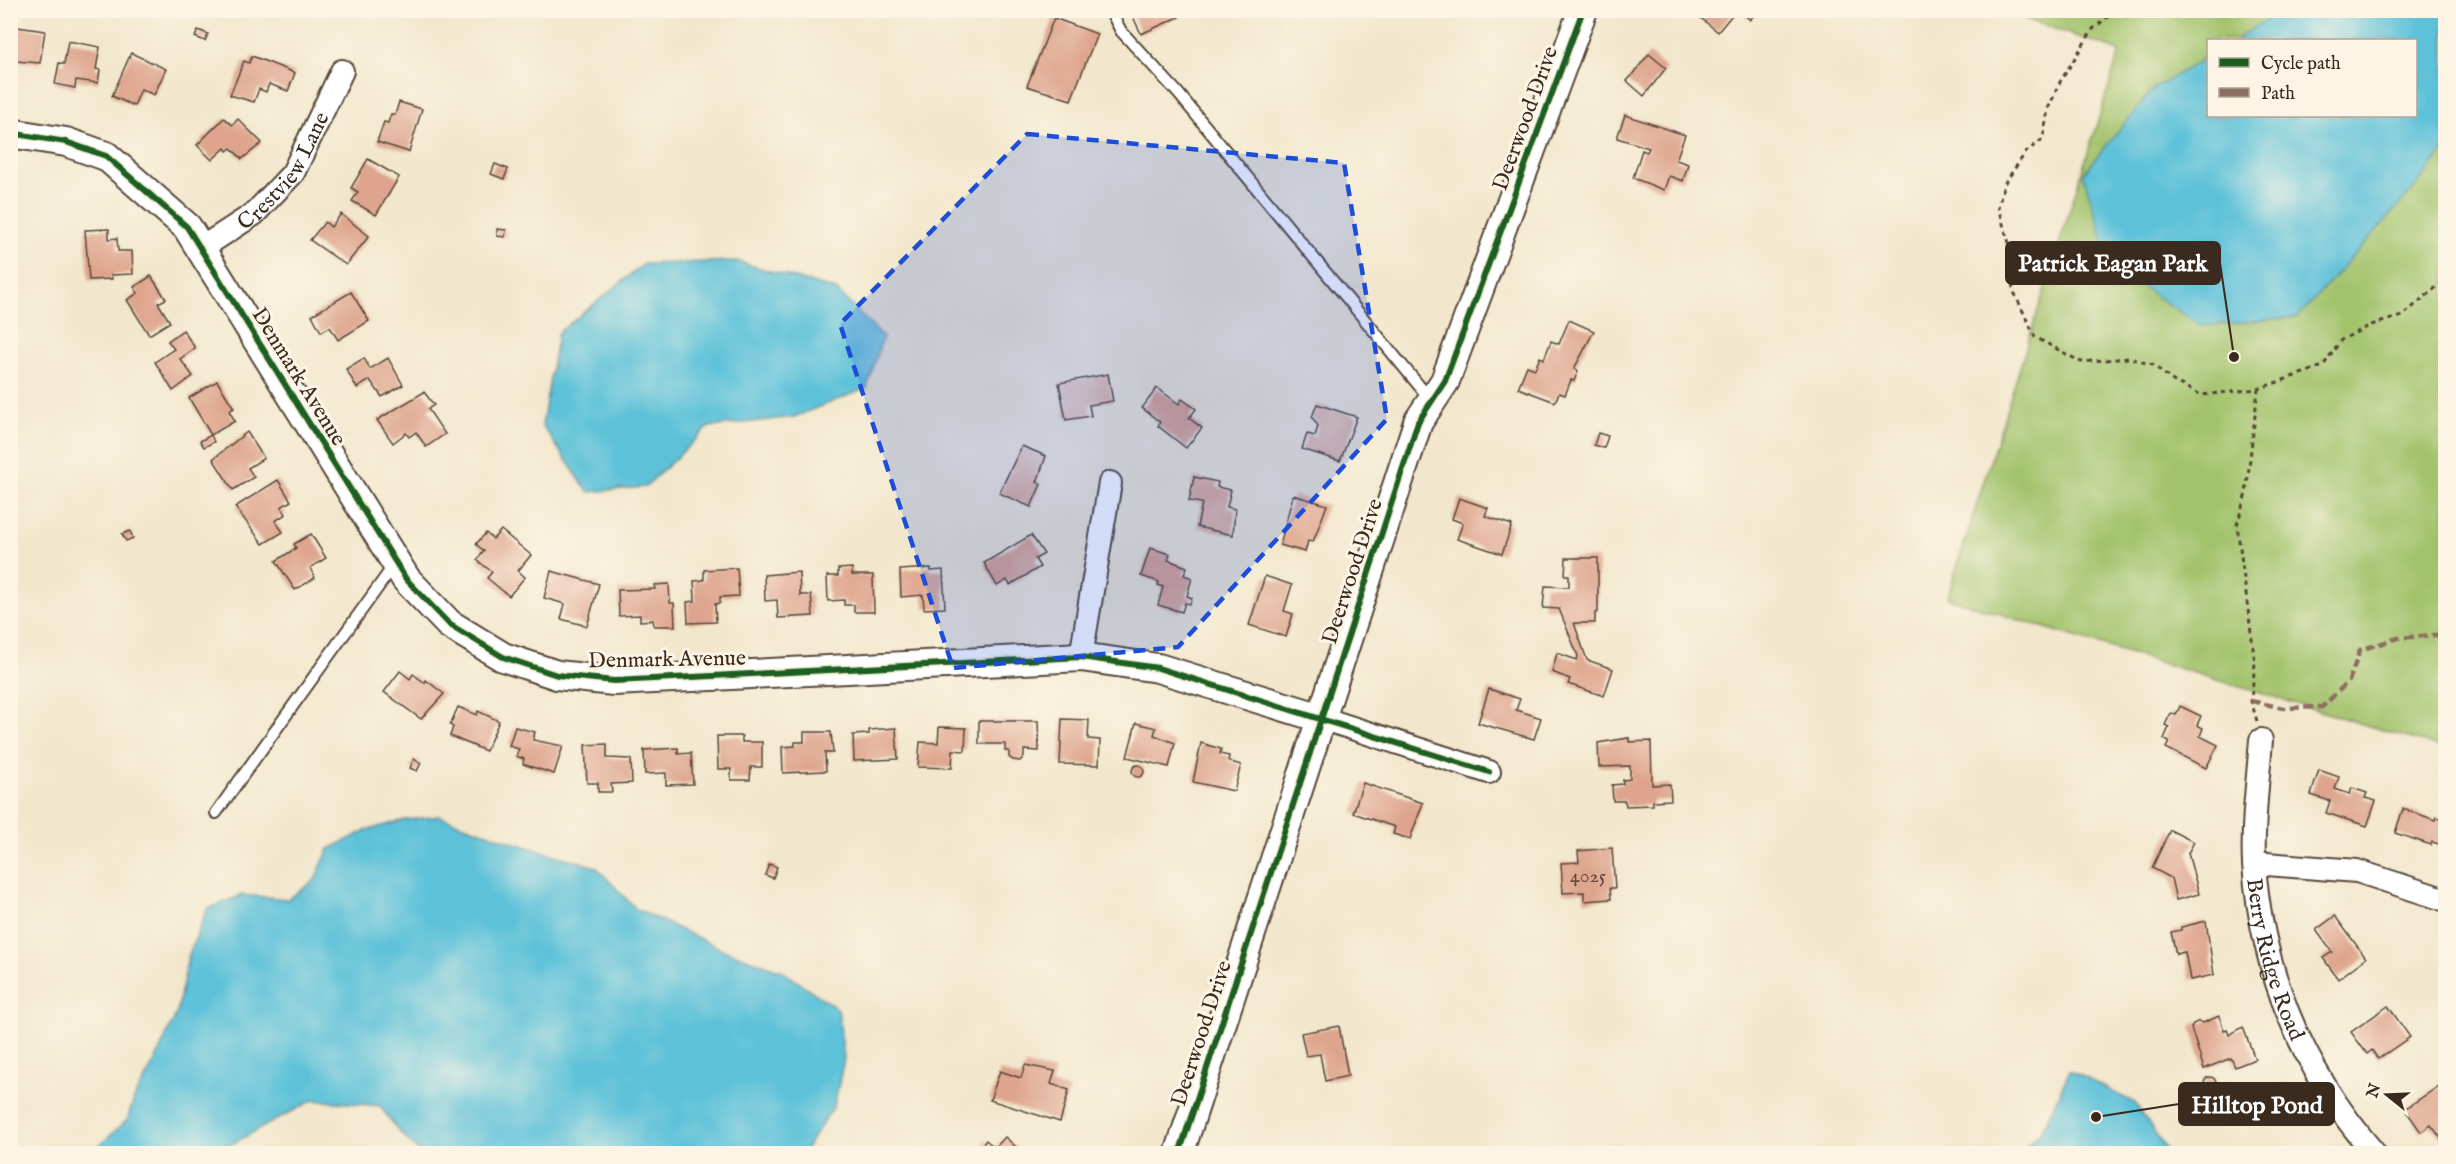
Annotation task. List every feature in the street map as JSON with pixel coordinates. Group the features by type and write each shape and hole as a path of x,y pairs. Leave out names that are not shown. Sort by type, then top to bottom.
{"street":[{"name":"Deerwood Drive","path":"1179,1154 1418,422 1445,381 1583,10"},
{"name":"Crestview Lane","path":"200,249 254,214 293,174 342,71"},
{"name":"Denmark Avenue","path":"10,132 66,142 106,156 187,227 406,579 449,624 503,657 557,675 615,681 1081,657 1158,668 1321,718"},
{"path":"1081,657 1110,483"},
{"path":"1321,718 1489,772"},
{"name":"Berry Ridge Road","path":"2260,740 2254,863 2268,956 2298,1040 2343,1117 2375,1154"},
{"path":"2254,863 2356,871 2445,900"}],"lane":[{"path":"1110,10 1121,31 1178,93 1432,401"},
{"path":"216,813 396,562"}],"path":[{"path":"2116,10 2092,29 2060,82 2048,110 2043,139 2026,152 2004,184 1998,208 2009,243 2013,290 2035,337 2081,362 2128,358 2153,365 2173,381 2201,396 2258,388 2323,366 2342,340 2371,325 2402,316 2445,279"},
{"path":"2258,388 2246,493 2237,525 2255,663 2251,701 2260,740"}],"highlighted area":[{"path":"1027,134 1344,163 1387,419 1178,647 953,668 840,324"}],"green space":[{"path":"2001,11 2445,11 2445,749 1947,598 2120,51"}],"water":[{"path":"2280,11 2445,11 2445,149 2412,191 2298,317 2201,326 2111,266 2083,174 2153,89 2207,57 2207,117 2417,117 2417,39 2237,39"},
{"path":"736,261 836,290 883,337 867,388 794,417 709,427 645,487 588,492 542,425 558,333 644,264"},
{"path":"439,816 512,842 596,867 636,909 724,950 782,971 838,1009 844,1059 834,1106 803,1153 420,1153 396,1128 380,1106 313,1100 215,1153 91,1153 127,1120 136,1094 155,1061 177,1012 188,957 207,909 242,895 288,899 314,881 329,849 367,830 405,820"},
{"path":"2070,1070 2135,1103 2168,1153 2020,1153 2042,1130"}],"building":[{"path":"1130,10 1176,10 1179,17 1141,34"},
{"path":"1701,10 1736,10 1718,32 1697,15"},
{"path":"1740,10 1758,10 1750,20"},
{"path":"1054,18 1097,34 1071,100 1027,86"},
{"path":"10,26 45,31 40,63 16,61 14,76 10,76"},
{"path":"198,30 208,34 205,41 195,37"},
{"path":"68,41 100,47 96,69 100,70 98,83 76,80 75,88 55,84 59,63 64,64"},
{"path":"131,53 166,69 154,95 141,89 134,106 112,96"},
{"path":"1649,54 1666,68 1644,96 1627,81"},
{"path":"252,56 295,73 288,91 269,84 266,92 259,89 254,102 230,95 244,61 249,63"},
{"path":"399,102 422,109 409,152 377,142 384,122 388,123 391,114 395,115"},
{"path":"1625,115 1685,135 1676,160 1688,164 1683,181 1669,176 1664,190 1633,178 1642,150 1647,152 1649,148 1617,138"},
{"path":"224,118 232,125 238,119 262,143 242,159 231,148 227,151 225,148 212,160 197,145"},
{"path":"368,159 399,177 376,215 352,201 358,192 351,188"},
{"path":"495,164 508,169 504,179 491,174"},
{"path":"341,214 369,236 346,265 310,240 325,222 331,227"},
{"path":"109,229 109,239 117,238 118,251 132,251 133,274 111,275 112,279 89,280 85,230"},
{"path":"497,229 506,230 505,237 497,236"},
{"path":"151,276 166,299 158,303 170,322 149,335 127,300 138,293 134,287"},
{"path":"351,292 369,321 338,340 330,327 321,332 312,315"},
{"path":"1569,320 1594,331 1574,369 1578,371 1574,381 1571,380 1565,395 1559,393 1555,402 1518,388 1527,366 1535,369 1540,357 1544,359 1551,341 1559,344"},
{"path":"183,330 195,348 180,359 193,376 173,391 155,362 174,349 168,341"},
{"path":"364,358 370,369 388,358 403,385 382,397 370,380 357,388 346,369"},
{"path":"1108,374 1113,401 1089,405 1091,416 1066,420 1059,383"},
{"path":"217,381 234,408 229,411 235,421 211,435 189,398"},
{"path":"1157,388 1179,404 1182,399 1196,409 1189,418 1202,428 1186,448 1158,426 1160,422 1142,408"},
{"path":"424,392 434,405 428,409 445,434 426,447 416,432 409,437 406,433 393,443 377,420"},
{"path":"1317,404 1357,417 1340,461 1302,449 1307,434 1315,436 1318,426 1312,417"},
{"path":"247,432 264,458 248,468 254,477 233,490 213,459"},
{"path":"1598,433 1608,436 1604,448 1594,445"},
{"path":"211,435 214,442 204,447 200,441"},
{"path":"1022,446 1046,456 1037,482 1041,484 1031,507 999,493"},
{"path":"1194,477 1218,482 1217,487 1231,490 1227,507 1235,509 1233,535 1197,527 1202,503 1189,501"},
{"path":"278,480 291,501 281,507 286,514 275,521 283,532 263,544 235,507"},
{"path":"1293,495 1327,505 1313,542 1308,541 1305,552 1280,545"},
{"path":"1459,498 1488,508 1485,516 1512,525 1502,554 1457,539 1463,523 1452,519"},
{"path":"501,530 531,555 518,571 525,577 509,596 487,578 492,572 477,560 484,551 476,544 486,533 493,539"},
{"path":"130,531 133,538 126,541 122,534"},
{"path":"311,534 326,558 310,568 315,578 295,590 276,561 296,548 294,544"},
{"path":"1031,535 1044,554 1035,559 1040,567 1010,585 1007,580 997,586 984,563"},
{"path":"1150,548 1170,554 1168,560 1187,567 1184,575 1192,578 1187,596 1192,598 1190,604 1185,603 1182,612 1158,605 1163,587 1158,585 1159,582 1141,576"},
{"path":"1566,558 1598,558 1598,612 1595,613 1595,623 1574,623 1587,660 1613,669 1604,696 1568,684 1570,679 1552,672 1557,653 1577,660 1578,656 1559,609 1543,608 1545,586 1569,587 1569,575 1565,575"},
{"path":"737,568 739,596 720,597 720,603 715,604 716,622 688,623 687,602 695,601 694,581 704,580 704,570"},
{"path":"852,568 852,575 873,575 874,612 854,612 854,605 844,605 844,600 828,601 827,576 838,576 838,569"},
{"path":"931,568 931,571 943,570 945,608 924,609 923,595 901,597 900,570"},
{"path":"551,571 599,584 587,626 561,619 565,604 544,598"},
{"path":"799,572 800,595 811,595 813,616 778,618 777,600 765,601 764,575"},
{"path":"1265,576 1292,585 1284,611 1293,614 1286,637 1249,625"},
{"path":"669,584 670,603 674,603 675,626 654,626 653,620 640,621 640,615 619,616 618,590 655,589 654,585"},
{"path":"400,671 410,679 413,674 425,683 426,680 444,694 421,719 384,692"},
{"path":"1489,689 1520,699 1516,710 1541,718 1534,739 1478,723"},
{"path":"2180,706 2201,716 2197,725 2203,728 2200,736 2218,745 2206,768 2166,748 2169,742 2164,739 2169,727 2165,725 2171,713 2176,715"},
{"path":"458,707 477,715 478,711 499,721 486,751 450,736 453,727 450,725"},
{"path":"1062,719 1089,720 1088,739 1100,740 1099,765 1060,764"},
{"path":"979,721 1038,721 1039,751 1024,750 1024,757 1020,761 1009,757 1009,751 1005,751 1005,744 979,744"},
{"path":"1136,723 1156,728 1154,735 1175,743 1169,767 1127,757"},
{"path":"515,727 535,732 533,740 563,746 554,774 523,764 524,759 516,756 519,749 509,746"},
{"path":"939,727 966,728 965,751 953,750 952,768 918,767 920,742 938,743"},
{"path":"896,728 898,759 854,761 853,735 869,734 869,730"},
{"path":"804,732 831,732 833,753 825,753 826,771 783,773 782,747 795,746 795,742 804,742"},
{"path":"717,736 742,736 742,742 762,742 762,767 751,767 750,780 731,780 731,769 718,769"},
{"path":"1629,738 1629,742 1651,741 1652,785 1670,784 1671,800 1653,801 1653,805 1626,806 1625,801 1613,801 1612,785 1623,784 1623,780 1630,779 1630,766 1599,767 1598,743"},
{"path":"1201,743 1221,749 1220,754 1229,756 1228,761 1241,765 1234,791 1193,782"},
{"path":"607,744 607,758 631,759 632,783 611,784 612,792 598,792 598,783 587,783 585,745"},
{"path":"678,748 678,754 691,753 693,784 666,785 666,773 645,774 644,750"},
{"path":"414,759 421,763 417,771 410,768"},
{"path":"1140,765 1144,771 1140,777 1136,777 1132,769"},
{"path":"2319,770 2339,777 2335,789 2350,794 2352,788 2367,793 2365,798 2376,801 2367,826 2326,813 2330,801 2311,795"},
{"path":"1363,783 1423,803 1410,839 1393,834 1395,827 1353,813"},
{"path":"2403,809 2436,820 2437,817 2446,820 2446,846 2432,842 2431,845 2395,833"},
{"path":"2170,830 2194,842 2188,853 2199,894 2176,900 2171,878 2152,868"},
{"path":"1612,848 1615,888 1610,888 1611,899 1584,901 1584,892 1563,893 1561,863 1579,862 1578,851"},
{"path":"769,864 777,867 773,878 765,875"},
{"path":"2335,916 2366,958 2338,979 2323,958 2332,952 2316,930"},
{"path":"2206,921 2214,975 2190,980 2185,952 2176,954 2171,932"},
{"path":"2388,1006 2410,1037 2378,1059 2372,1050 2367,1054 2351,1032"},
{"path":"2219,1016 2224,1030 2227,1029 2229,1035 2243,1027 2255,1059 2235,1067 2231,1058 2204,1069 2191,1028 2199,1021 2203,1023"},
{"path":"1339,1026 1348,1076 1325,1081 1320,1054 1306,1056 1301,1033"},
{"path":"1025,1065 1055,1071 1051,1084 1069,1090 1060,1122 990,1100 1000,1071 1021,1078"},
{"path":"2212,1077 2215,1078 2215,1088 2208,1089 2205,1088 2204,1081 2205,1078"},
{"path":"2439,1086 2446,1095 2446,1145 2431,1125 2421,1132 2405,1109"},
{"path":"1005,1137 1024,1154 975,1154 986,1140 995,1148"}],"marked path":[{"path":"2251,701 2283,708 2322,707 2349,681 2360,650 2398,638 2446,634"}],"cycle path":[{"path":"1179,1154 1418,422 1445,381 1583,10"},
{"path":"10,133 66,142 106,156 187,227 406,579 449,624 503,657 557,675 614,681 1081,657 1158,668 1489,772"}],"place":[{"name":"Patrick Eagan Park","path":"2234,357"},
{"name":"Hilltop Pond","path":"2096,1117"}]}
